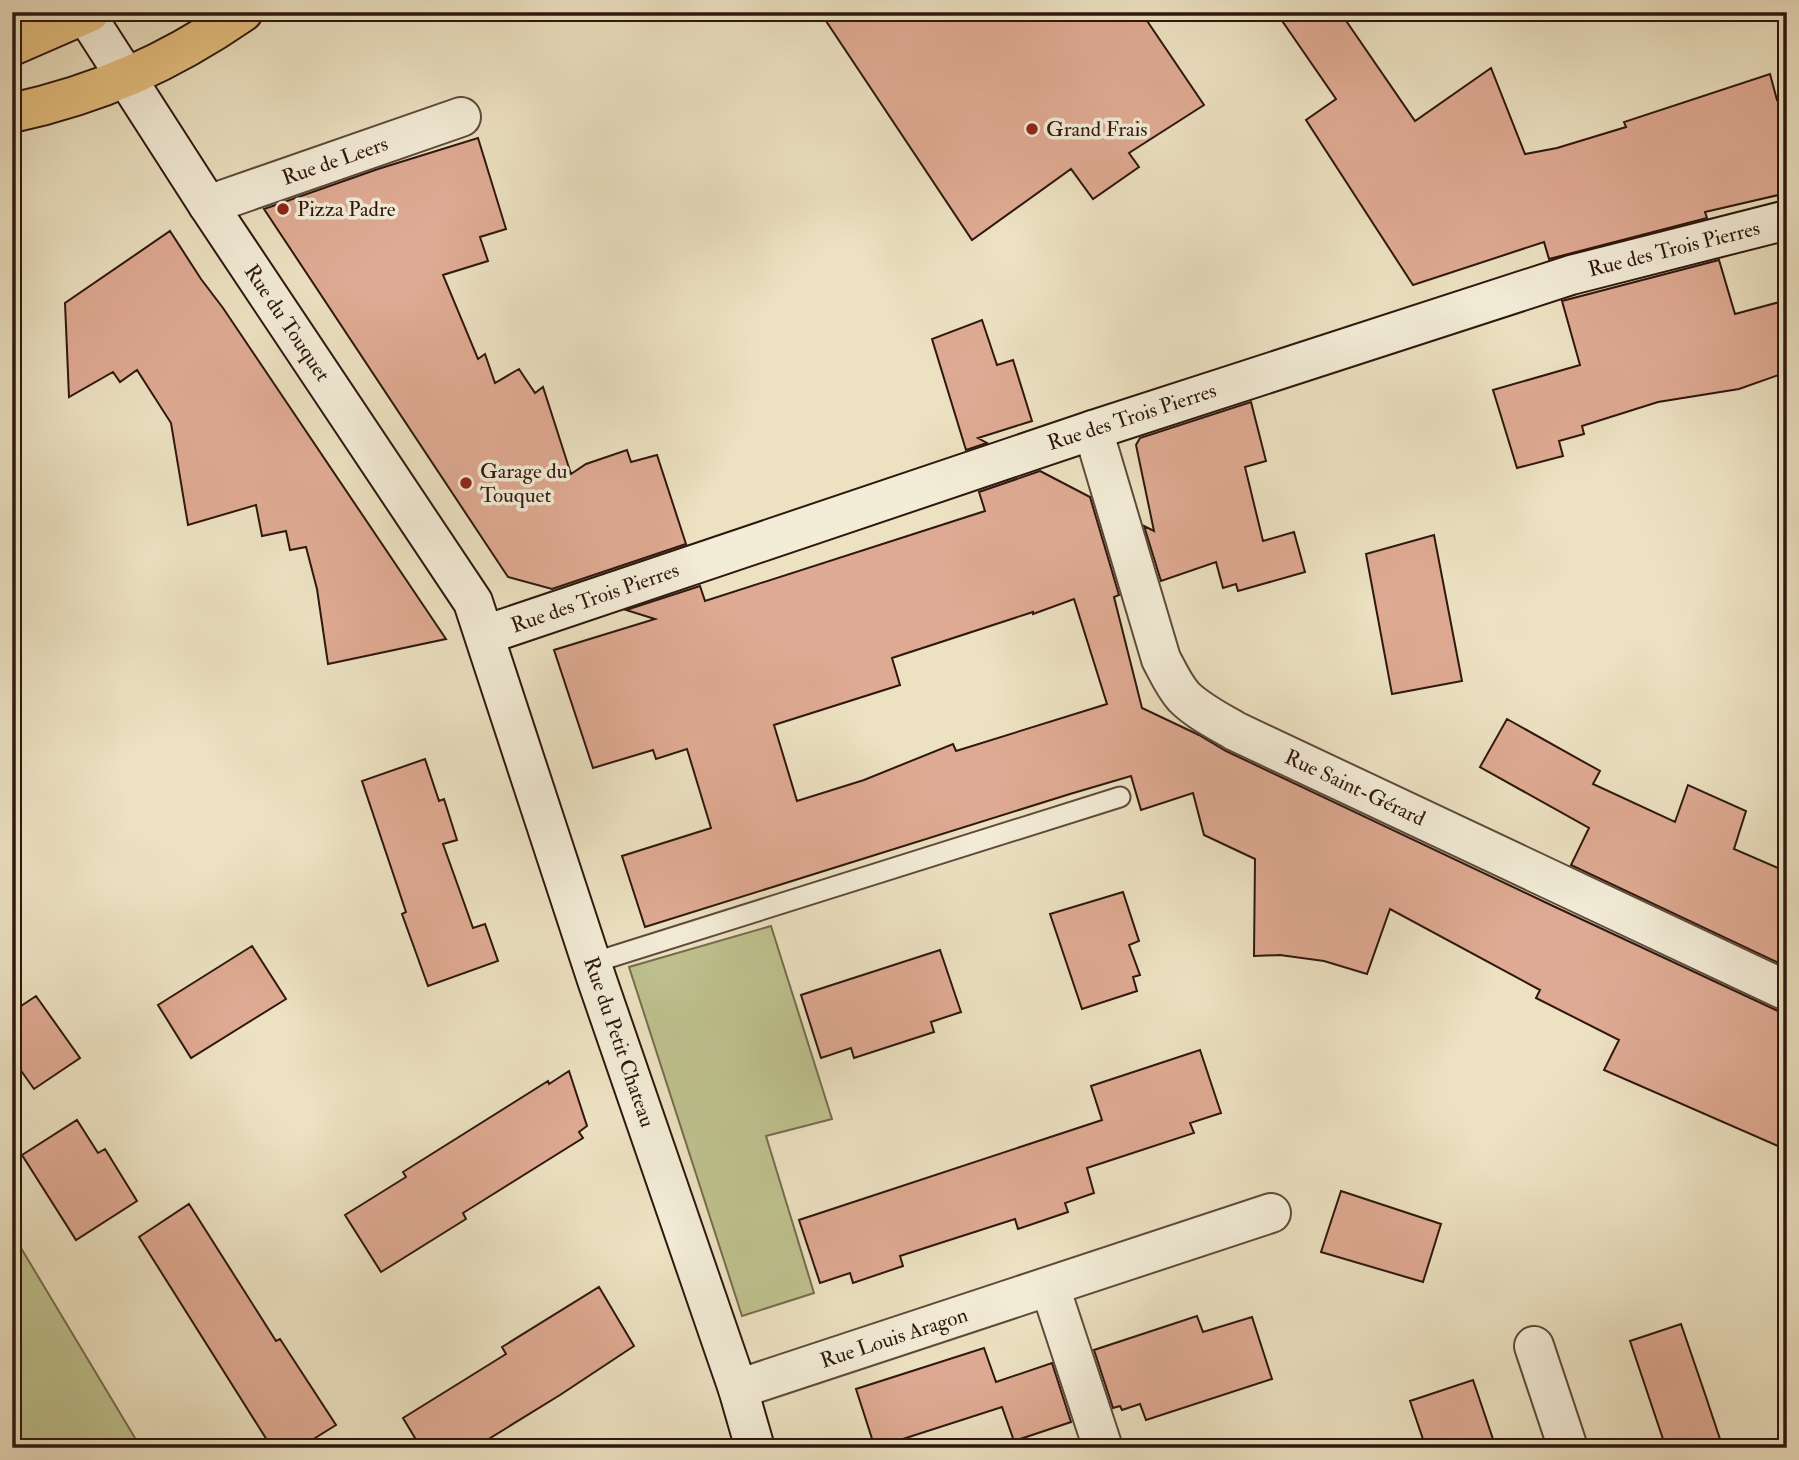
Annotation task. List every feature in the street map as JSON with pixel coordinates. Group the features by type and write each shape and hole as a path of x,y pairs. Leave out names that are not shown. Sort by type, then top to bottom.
{"main road":[{"path":"12,113 127,78 164,61 243,12"},
{"path":"12,46 87,13"}],"street":[{"name":"Rue du Touquet","path":"87,13 208,205 473,602 485,635"},
{"name":"Rue de Leers","path":"208,205 461,117"},
{"name":"Rue des Trois Pierres","path":"485,635 1093,430 1571,275 1787,220"},
{"name":"Rue Saint-Gérard","path":"1093,430 1161,659 1172,682 1185,698 1203,713 1247,737 1787,991"},
{"name":"Rue du Petit Chateau","path":"485,635 592,963 738,1389 755,1448"},
{"name":"Rue Louis Aragon","path":"738,1389 1271,1213"},
{"path":"1050,1287 1103,1448"},
{"path":"1534,1346 1568,1448"}],"lane":[{"path":"592,963 1120,797"}],"green space":[{"path":"771,926 832,1119 766,1136 814,1293 742,1316 629,967"},
{"path":"12,1233 141,1448 12,1448"}],"building":[{"name":"Grand Frais","path":"820,12 1141,12 1204,105 1129,153 1139,167 1093,199 1071,169 972,240"},
{"path":"1276,12 1340,12 1415,121 1491,68 1525,154 1557,148 1626,127 1624,122 1770,74 1777,100 1787,97 1787,193 1705,212 1707,218 1549,259 1544,242 1413,285 1306,120 1336,99"},
{"path":"478,138 506,229 480,237 488,261 443,275 478,359 485,354 495,383 519,369 535,393 543,387 571,474 586,464 627,450 631,462 657,455 686,544 552,589 508,577 264,209"},
{"path":"170,231 446,639 328,664 317,589 306,547 290,550 286,531 262,536 256,505 188,525 171,423 137,370 120,382 113,372 69,397 65,303"},
{"path":"1719,260 1735,314 1787,300 1787,372 1739,389 1658,402 1582,426 1584,434 1559,441 1563,456 1517,468 1493,390 1580,365 1562,301"},
{"path":"982,320 997,365 1013,360 1032,421 978,438 987,443 966,450 932,339"},
{"path":"1251,402 1266,461 1245,467 1263,541 1294,532 1305,572 1238,591 1236,584 1223,588 1216,562 1161,581 1144,526 1154,531 1136,445 1140,438"},
{"path":"1040,471 1090,497 1119,595 1114,597 1142,708 1226,751 1551,905 1787,1013 1787,1150 1604,1070 1619,1040 1536,998 1540,990 1390,909 1367,974 1324,961 1280,955 1254,956 1255,859 1204,835 1193,793 1141,810 1131,776 645,927 622,856 711,828 687,749 656,759 653,750 593,768 554,650 655,619 626,610 700,586 705,601 985,511 979,492","holes":["1074,599 1107,704 956,751 953,744 864,780 797,801 774,725 900,685 892,658"]},
{"path":"1434,535 1462,681 1392,694 1366,554"},
{"path":"1507,719 1600,771 1593,784 1675,822 1688,785 1746,811 1734,849 1787,872 1787,967 1571,865 1589,828 1480,767"},
{"path":"425,759 439,801 444,799 457,840 443,844 473,928 485,924 498,961 428,986 402,914 406,912 362,781"},
{"path":"1123,892 1139,941 1129,945 1140,975 1133,977 1137,991 1082,1009 1050,914"},
{"path":"252,946 286,999 191,1058 158,1005"},
{"path":"940,950 961,1012 931,1022 934,1032 854,1058 851,1048 821,1058 801,995"},
{"path":"36,996 80,1058 34,1089 12,1058 12,1012"},
{"path":"1200,1050 1221,1113 1190,1123 1194,1133 1087,1168 1094,1193 1065,1203 1068,1212 1018,1229 1015,1219 900,1256 903,1266 853,1283 850,1273 820,1283 799,1220 1102,1120 1091,1086"},
{"path":"569,1071 587,1126 579,1132 583,1138 463,1213 466,1219 381,1272 345,1215 406,1177 403,1172 548,1081 549,1084"},
{"path":"77,1120 98,1153 105,1149 137,1201 76,1240 22,1155"},
{"path":"1341,1191 1441,1224 1423,1282 1321,1252"},
{"path":"189,1204 276,1341 280,1339 336,1425 299,1448 272,1448 139,1237"},
{"path":"599,1287 634,1346 474,1448 421,1448 403,1418 506,1354 502,1347"},
{"path":"1197,1316 1203,1332 1252,1317 1272,1379 1146,1420 1140,1404 1122,1410 1120,1406 1113,1408 1094,1350"},
{"path":"1681,1324 1723,1448 1666,1448 1630,1341"},
{"path":"984,1348 996,1382 1052,1363 1071,1422 1014,1441 1002,1407 875,1448 856,1389"},
{"path":"1473,1380 1496,1448 1426,1448 1410,1401"}],"place":[{"name":"Grand Frais","path":"1032,129"},
{"name":"Pizza Padre","path":"283,209"},
{"name":"Garage du Touquet","path":"466,483"}]}
